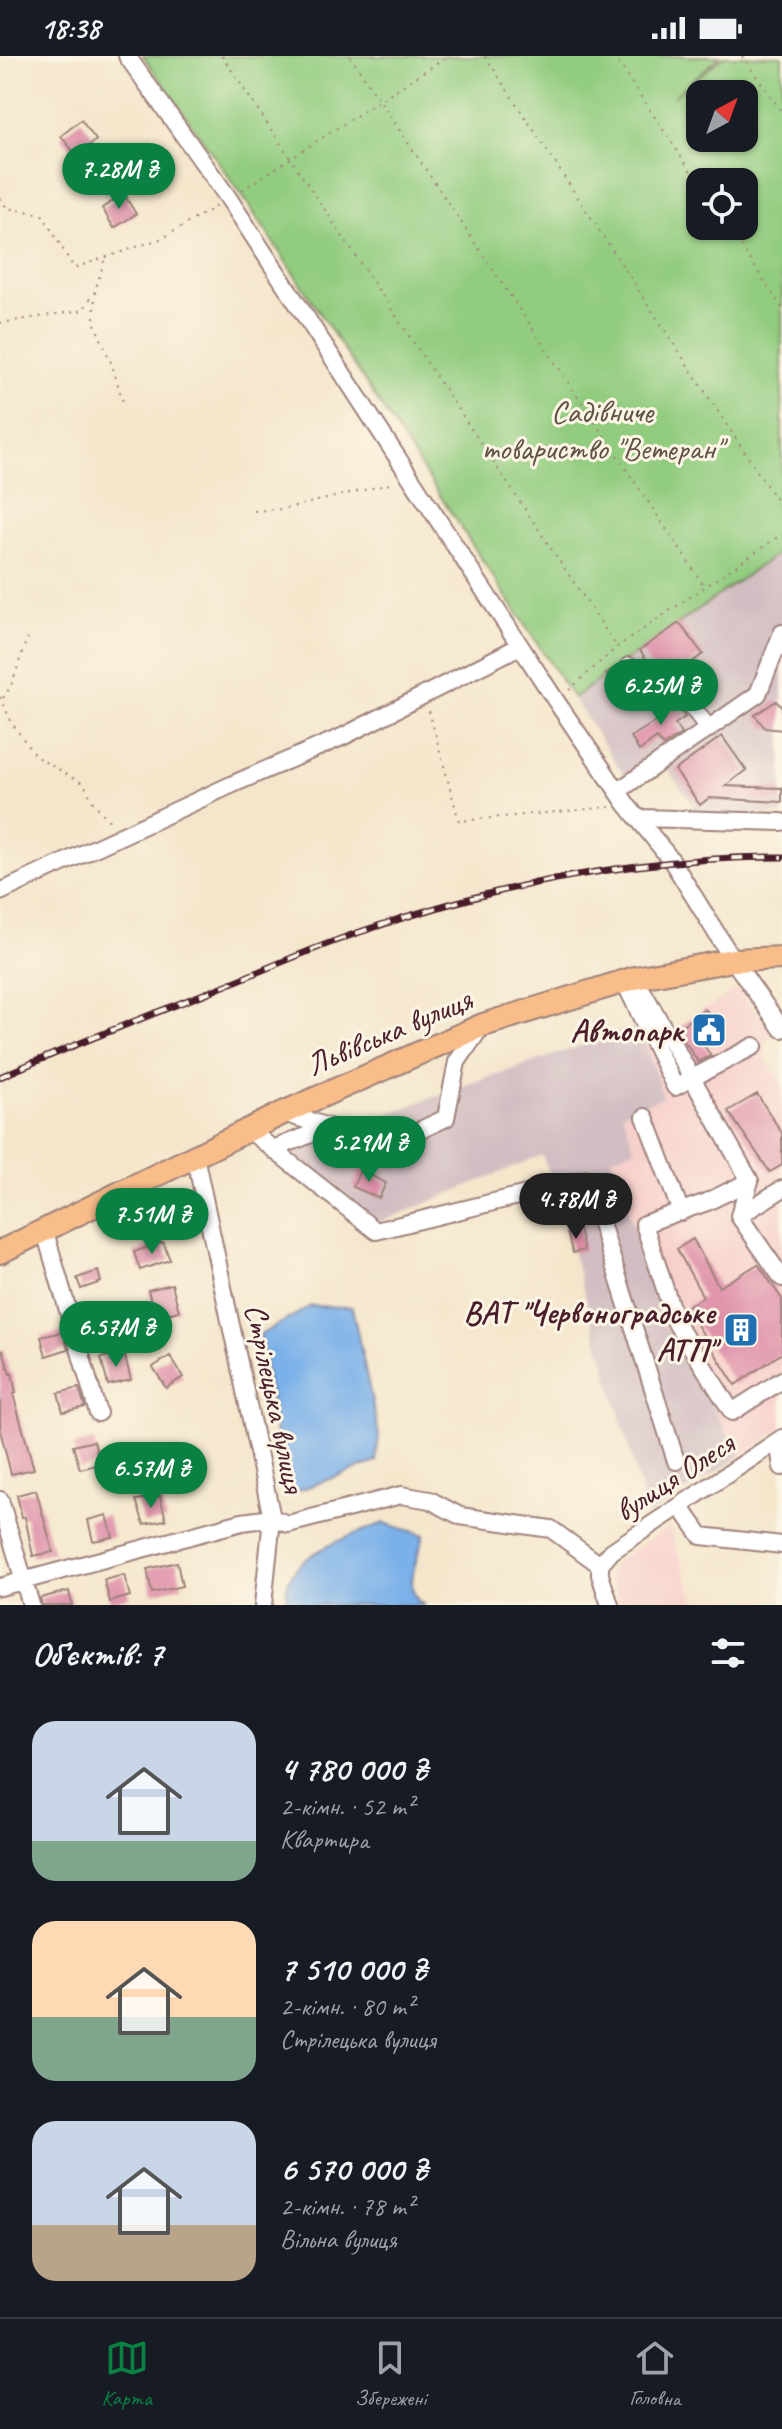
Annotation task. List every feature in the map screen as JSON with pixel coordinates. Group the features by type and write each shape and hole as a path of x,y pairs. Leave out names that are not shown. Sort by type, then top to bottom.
{"main road":[{"name":"Львівська вулиця","path":"0,1252 283,1113 483,1025 629,979 733,960 782,958"}],"street":[{"path":"127,56 229,199 556,701 622,798 672,861 733,960 782,1029"},
{"path":"622,798 758,694 782,633"},
{"path":"0,892 344,736 520,646"},
{"path":"629,666 643,686 682,694 709,729"},
{"path":"640,818 782,822"},
{"path":"629,979 692,1078 750,1181 739,1216"},
{"path":"283,1113 329,1127 375,1151 446,1118 457,1062 483,1025"},
{"path":"692,1078 754,1046"},
{"path":"645,1117 681,1212"},
{"path":"273,1149 329,1127"},
{"path":"249,1130 376,1231 587,1179 676,1461"},
{"name":"Стрілецька вулиця","path":"195,1156 272,1518 263,1605"},
{"path":"750,1181 681,1212 644,1224 676,1323 732,1412 782,1380"},
{"path":"739,1216 782,1189"},
{"path":"739,1216 777,1259 782,1278"},
{"path":"45,1232 98,1413"},
{"path":"780,1440 782,1467"},
{"name":"вулиця Олеся","path":"600,1565 612,1551 780,1440"},
{"path":"0,1587 242,1522 272,1518 288,1524 401,1495 430,1500 460,1516 551,1529 600,1565 600,1575 610,1605"},
{"path":"0,1500 31,1605"},
{"path":"680,1506 701,1536 782,1545"}],"path":[{"path":"222,56 617,647"},
{"path":"350,56 705,587"},
{"path":"0,198 7,208 42,214 74,268 163,238 229,199 448,56"},
{"path":"485,56 782,509"},
{"path":"614,56 689,168"},
{"path":"742,56 782,112"},
{"path":"737,240 782,308"},
{"path":"0,323 83,310 95,291 106,257"},
{"path":"95,291 94,322 123,402"},
{"path":"254,511 283,509 411,479"},
{"path":"556,701 617,647 782,534"},
{"path":"28,638 20,652 11,687 1,698 12,723 35,756 84,784 93,802 122,836"},
{"path":"425,695 459,821 622,798"}],"shaded area":[{"path":"782,550 782,815 698,811 656,754 624,775 573,698"},
{"name":"ВАТ \"Червоноградське АТП\"","path":"737,988 771,1030 764,1055 782,1083 782,1429 741,1456 663,1322 611,1157 635,1149 622,1113 646,1043 660,1041"},
{"path":"639,1026 663,1097 622,1113 635,1149 611,1158 663,1322 741,1456 648,1515 551,1177 542,1155 381,1222 289,1151 460,1087"},
{"path":"669,1527 697,1605 620,1605 610,1577 615,1562"}],"green space":[{"name":"Садівниче товариство \"Ветеран\"","path":"143,56 720,56 692,80 686,80 686,86 673,97 686,87 686,152 758,152 758,80 694,80 724,56 782,56 782,550 573,698 246,201"}],"water":[{"path":"311,1306 352,1307 379,1435 376,1462 289,1494 283,1478 260,1335"},
{"path":"384,1523 424,1535 412,1582 417,1599 424,1605 287,1605 287,1586 301,1563 328,1546"}],"building":[{"path":"81,120 96,140 77,156 61,136"},
{"path":"124,194 136,214 114,228 102,208"},
{"path":"679,623 703,654 668,680 659,678 640,650"},
{"path":"616,667 637,697 627,705 606,674"},
{"path":"776,701 782,707 782,730 765,728 755,715"},
{"path":"668,702 676,704 685,717 675,724 681,734 663,746 657,738 639,751 631,737 661,718 656,711"},
{"path":"722,736 746,770 725,786 782,788 782,802 709,798 700,805 675,770"},
{"path":"705,1009 723,1031 703,1044 711,1056 698,1062 677,1029"},
{"path":"757,1094 782,1133 782,1165 770,1172 728,1111"},
{"path":"360,1170 386,1183 379,1198 353,1187"},
{"path":"579,1229 584,1250 573,1253 567,1233"},
{"name":"ВАТ \"Червоноградське АТП\"","path":"693,1239 719,1287 758,1264 782,1299 782,1353 735,1385 686,1307 703,1297 677,1249"},
{"path":"163,1242 170,1260 140,1270 134,1252"},
{"path":"98,1271 101,1282 81,1289 77,1278"},
{"path":"172,1284 179,1311 155,1317 148,1290"},
{"path":"110,1311 117,1333 94,1341 87,1318"},
{"path":"63,1332 68,1349 46,1356 41,1337"},
{"path":"3,1350 12,1373 16,1393 13,1394 34,1469 11,1474 0,1430 0,1351"},
{"path":"124,1352 131,1380 108,1385 101,1358"},
{"path":"170,1356 183,1377 166,1388 153,1367"},
{"path":"79,1388 85,1407 63,1412 58,1393"},
{"path":"94,1441 100,1464 80,1469 73,1446"},
{"path":"36,1490 53,1552 33,1556 17,1495"},
{"path":"160,1496 166,1520 144,1524 136,1500"},
{"path":"107,1515 113,1537 93,1541 88,1520"},
{"path":"177,1562 182,1586 152,1593 147,1569"},
{"path":"124,1575 130,1596 110,1602 104,1580"},
{"path":"69,1591 72,1605 42,1605 40,1598"}],"railway":[{"path":"0,1077 327,944 468,899 623,868 729,858 782,857"}],"place":[{"name":"Автопарк","path":"709,1030"},
{"name":"ВАТ \"Червоноградське АТП\"","path":"741,1330"}]}
